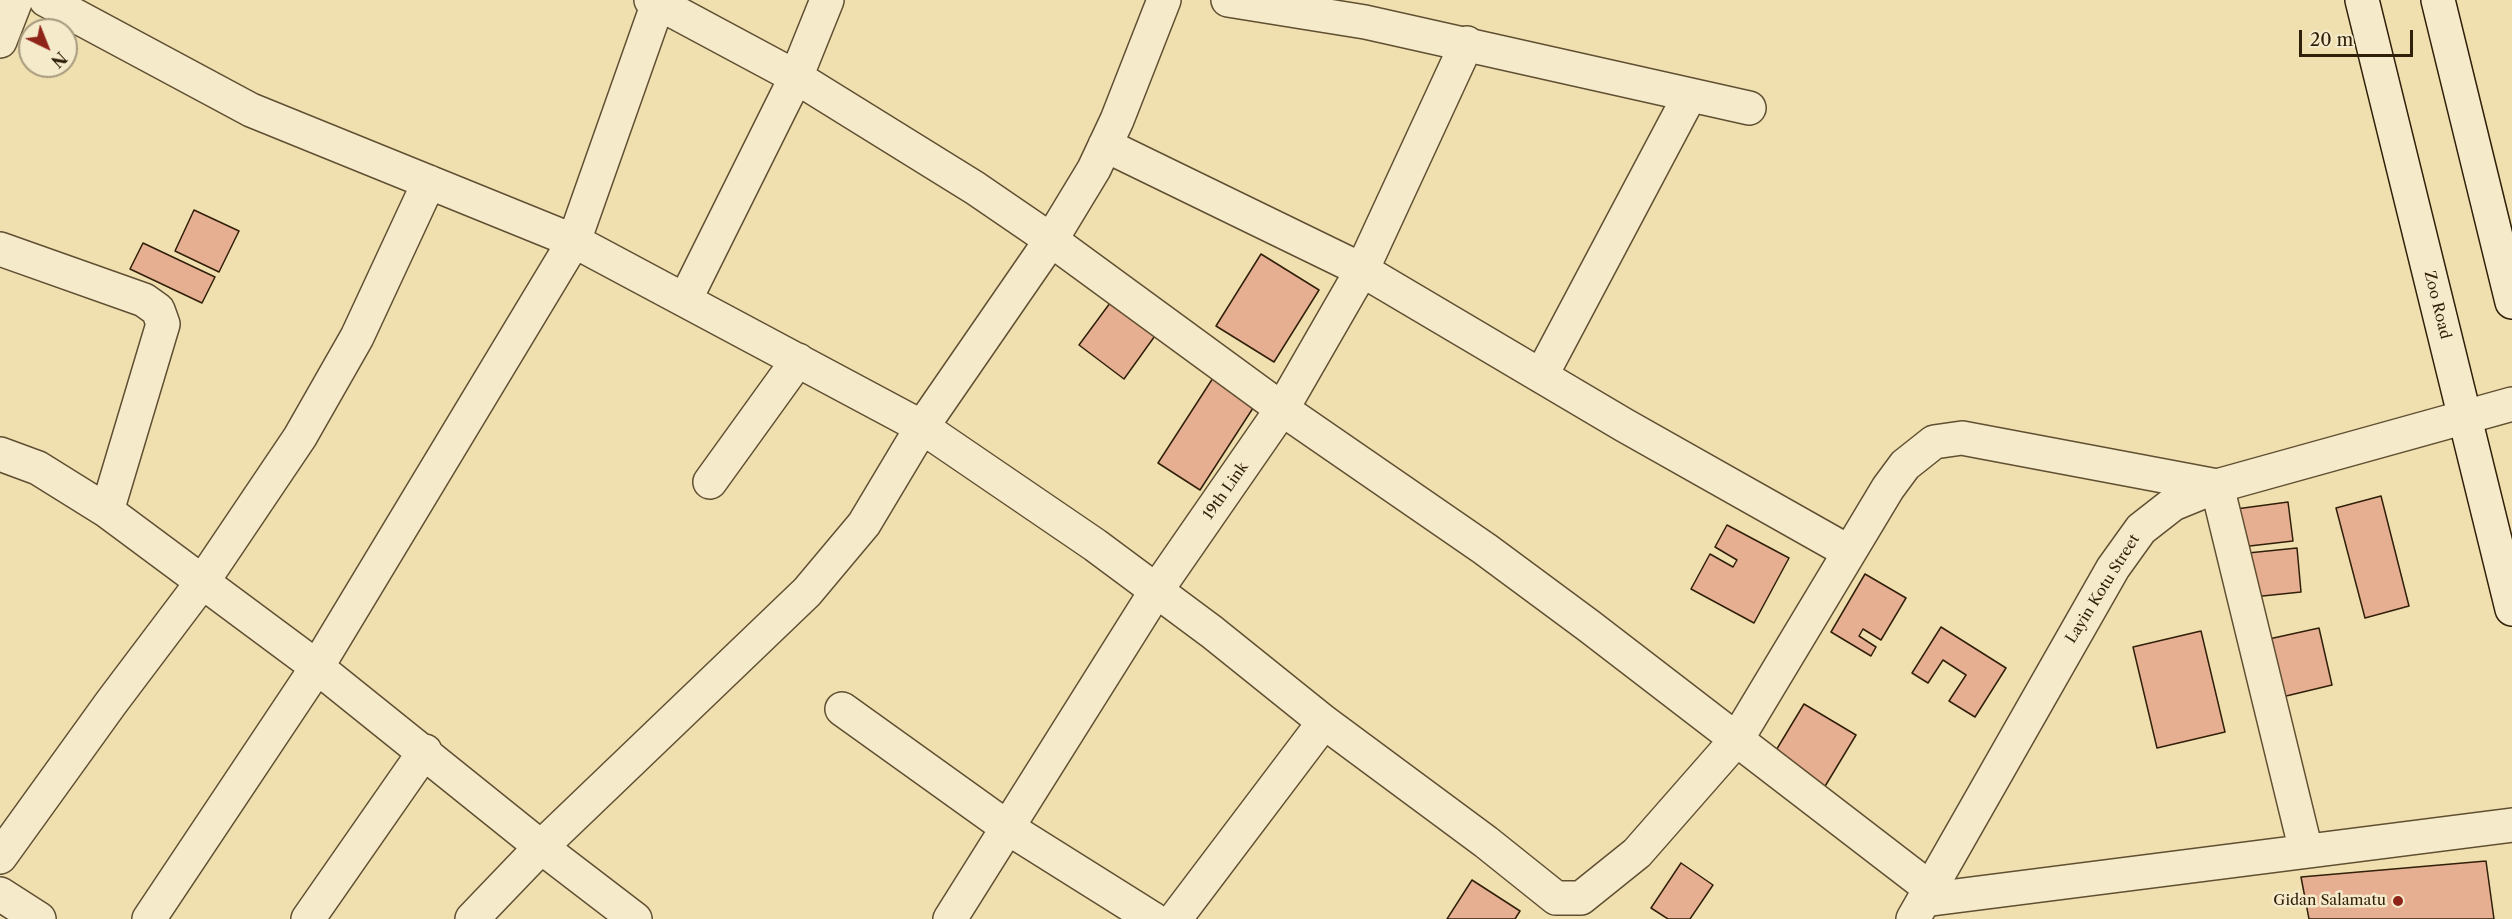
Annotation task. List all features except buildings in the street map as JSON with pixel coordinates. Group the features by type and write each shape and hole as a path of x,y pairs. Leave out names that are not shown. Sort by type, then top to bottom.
{"street":[{"path":"0,41 16,0"},
{"path":"46,0 251,110 574,241 922,427 1095,545 1212,632 1324,722 1486,842 1556,898 1581,898 1637,853 1737,739 1888,488 1905,465 1934,442 1962,438 2217,486 2306,851"},
{"path":"685,300 796,77 827,0"},
{"path":"472,919 541,847 807,592 864,524 922,427 1051,240 1094,169 1164,0"},
{"path":"1228,0 1368,11 1467,43 1749,108"},
{"name":"Zoo Road","path":"2362,0 2512,609"},
{"path":"2438,0 2504,238 2512,302"},
{"path":"149,919 317,667 574,241 656,1 796,77 975,188 1051,240 1282,409 1485,549 1737,739 1923,902 2512,825"},
{"name":"19th Link","path":"950,919 1156,591 1282,409 1362,270 1467,43"},
{"path":"1541,376 1690,95"},
{"path":"1105,145 1362,270 1541,376 1849,552"},
{"path":"0,857 202,581 306,428 357,338 429,182"},
{"path":"0,249 144,300 158,309 163,324 107,511"},
{"path":"710,482 798,360"},
{"name":"Layin Kotu Street","path":"1923,902 2120,558 2141,529 2173,504 2217,486 2512,404"},
{"path":"0,454 38,468 107,511 317,667 425,751 541,847 635,919"},
{"path":"842,709 1008,828 1154,919"},
{"path":"1175,919 1324,722"},
{"path":"308,919 425,751"},
{"path":"0,894 39,919"}],"place":[{"name":"Gidan Salamatu","path":"2398,901"}]}
